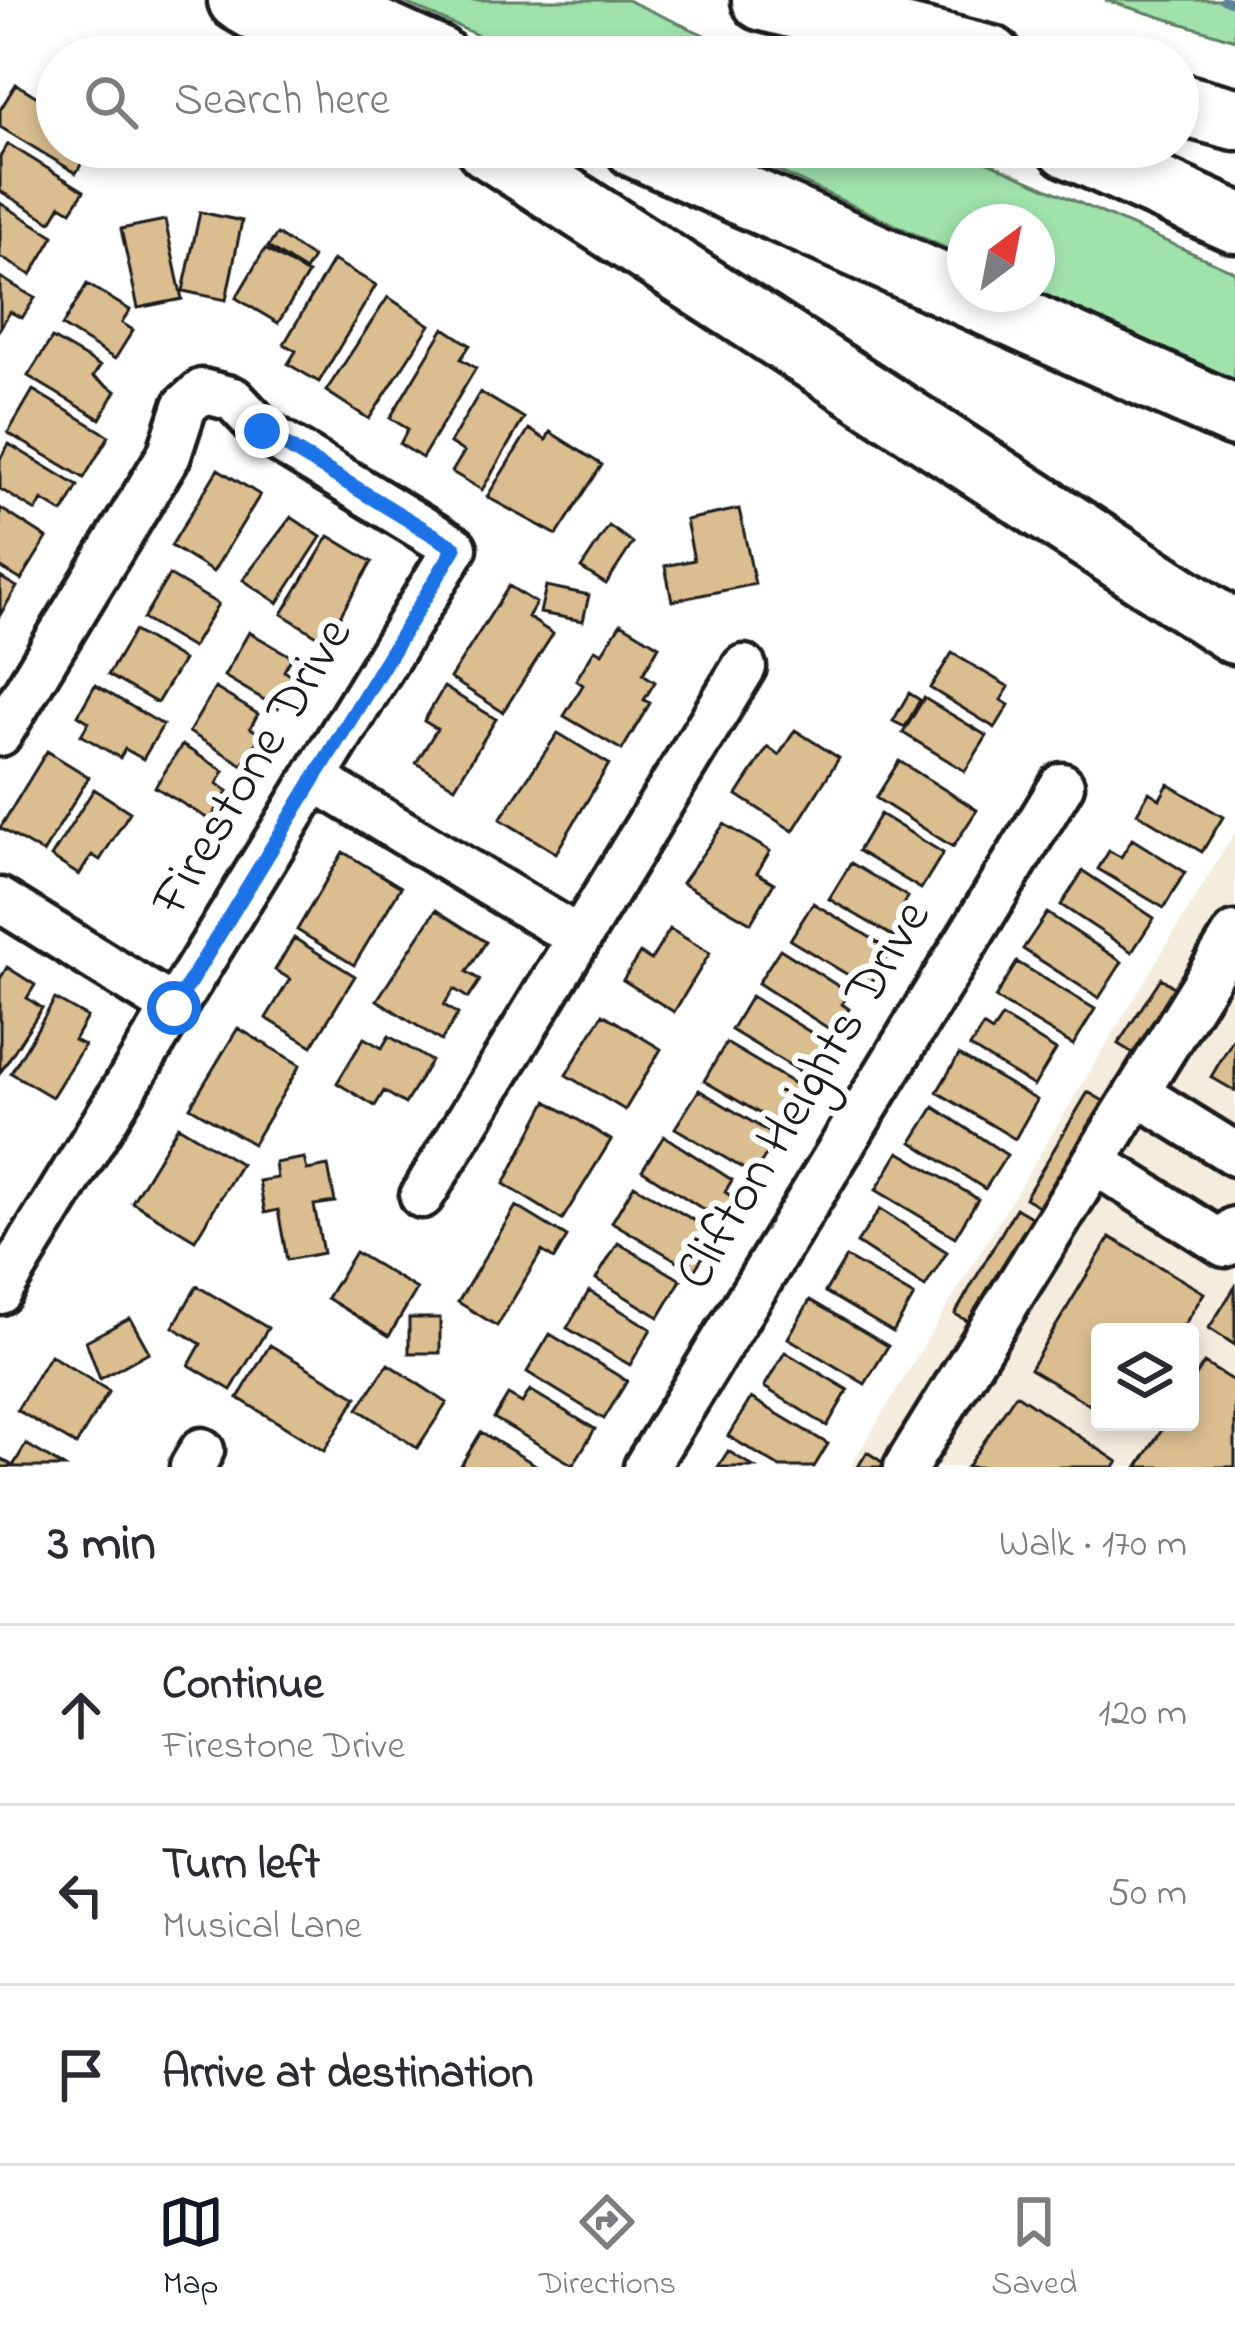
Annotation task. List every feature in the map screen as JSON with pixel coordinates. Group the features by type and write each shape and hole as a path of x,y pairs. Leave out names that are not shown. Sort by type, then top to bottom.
{"highway":[{"path":"239,0 300,36"},
{"path":"310,0 390,36"},
{"path":"743,0 823,36"},
{"path":"763,0 907,36"},
{"path":"1199,110 1235,119"},
{"path":"519,168 1235,633"},
{"path":"683,168 1235,416"},
{"path":"1115,168 1235,222"}],"street":[{"name":"Firestone Drive","path":"0,734 169,454 184,406 202,391 233,399 262,431 455,548 0,1292"},
{"path":"422,1196 743,668"},
{"path":"314,779 579,938"},
{"name":"Clifton Heights Drive","path":"646,1467 1062,785"},
{"path":"0,900 174,1008"},
{"path":"906,1467 1235,934"},
{"path":"1137,1093 1235,1154"},
{"path":"1094,1162 1225,1245 1235,1229"}],"shaded area":[{"path":"1235,832 1235,1467 850,1467"}],"green space":[{"path":"399,0 627,0 707,36 479,36"},
{"path":"1105,0 1235,0 1235,40"},
{"path":"772,168 1001,168 1235,272 1235,384 1055,299 1055,204 947,204 947,249"}],"building":[{"path":"16,84 36,96 36,149 0,127 0,110"},
{"path":"8,144 36,161 36,168 47,168 84,191 71,211 61,205 51,222 0,191 0,157"},
{"path":"0,203 54,236 31,275 0,257"},
{"path":"200,212 242,221 226,300 183,291"},
{"path":"165,220 182,299 138,308 121,229"},
{"path":"277,234 313,258 305,271 268,247"},
{"path":"265,249 308,274 278,323 236,298"},
{"path":"333,260 376,285 319,382 288,364 296,351 284,344"},
{"path":"0,277 35,298 22,318 10,312 0,328"},
{"path":"87,284 130,310 122,323 133,330 115,359 62,326"},
{"path":"388,297 430,325 369,419 326,391"},
{"path":"444,328 470,345 461,359 476,368 422,458 400,444 408,429 390,418"},
{"path":"52,338 100,366 93,377 116,391 100,419 28,376"},
{"path":"33,390 109,436 84,478 8,433"},
{"path":"480,392 524,418 482,490 452,472 464,452 450,443"},
{"path":"529,429 546,440 550,432 602,465 557,535 487,497"},
{"path":"9,444 78,486 63,513 42,500 36,511 0,489 0,459"},
{"path":"218,469 260,495 213,572 171,546"},
{"path":"0,508 47,538 21,580 0,567"},
{"path":"739,509 755,584 672,601 665,566 694,560 686,520"},
{"path":"291,517 321,537 278,603 243,580"},
{"path":"609,526 633,543 606,584 581,568"},
{"path":"329,536 372,562 325,641 282,614"},
{"path":"169,575 218,604 192,648 143,619"},
{"path":"0,577 17,587 0,615"},
{"path":"509,586 536,603 528,617 553,634 503,712 450,678"},
{"path":"546,586 589,595 583,621 540,613"},
{"path":"621,623 659,646 643,674 655,682 644,700 650,703 622,750 564,716 583,685 576,680 595,649 602,653"},
{"path":"134,631 183,660 157,703 108,675"},
{"path":"249,632 292,657 284,671 296,678 278,708 224,676"},
{"path":"952,653 1009,687 1001,700 1009,705 995,728 930,688"},
{"path":"95,685 163,725 143,759 125,749 120,758 81,735 89,722 78,715"},
{"path":"444,687 496,719 455,787 416,763 437,729 424,721"},
{"path":"215,688 258,714 250,728 261,734 243,765 189,732"},
{"path":"909,693 920,700 905,727 893,721"},
{"path":"924,698 987,736 965,771 903,733"},
{"path":"795,730 839,758 793,831 737,795 768,747 779,755"},
{"path":"558,733 609,764 556,853 500,819"},
{"path":"182,745 224,771 217,784 228,791 210,820 155,787"},
{"path":"47,751 89,777 43,853 0,828"},
{"path":"899,761 977,810 953,847 876,798"},
{"path":"1168,784 1223,817 1202,852 1137,813 1149,792 1160,799"},
{"path":"94,789 130,812 100,860 92,855 79,875 51,857"},
{"path":"880,814 943,853 921,889 858,851"},
{"path":"724,824 770,851 757,873 774,883 751,923 682,883"},
{"path":"1132,839 1185,872 1164,908 1098,869 1109,851 1121,857"},
{"path":"343,852 401,887 354,965 297,930"},
{"path":"851,863 908,897 899,912 906,916 894,937 829,899"},
{"path":"1083,871 1154,918 1132,952 1061,905"},
{"path":"813,903 891,950 868,987 790,940"},
{"path":"436,910 486,942 467,972 480,980 468,998 454,989 444,1005 458,1014 441,1041 377,1000"},
{"path":"1047,913 1122,962 1099,998 1023,949"},
{"path":"670,929 710,953 674,1012 623,980 640,953 651,960"},
{"path":"294,938 355,976 312,1046 266,1018 290,979 275,970"},
{"path":"780,949 849,993 842,1004 849,1009 834,1032 758,983"},
{"path":"1017,962 1095,1009 1073,1045 995,998"},
{"path":"7,967 35,985 27,998 42,1008 0,1073 0,979"},
{"path":"1161,978 1178,990 1136,1055 1118,1044"},
{"path":"751,996 830,1044 817,1066 808,1061 801,1072 731,1030"},
{"path":"55,999 87,1017 74,1040 84,1045 52,1097 11,1073"},
{"path":"603,1014 661,1049 625,1110 566,1075"},
{"path":"1002,1017 1056,1050 1034,1086 970,1047 983,1026 992,1032"},
{"path":"238,1028 300,1065 253,1144 190,1107"},
{"path":"389,1036 431,1061 405,1104 384,1091 375,1106 337,1083 364,1038 382,1048"},
{"path":"1235,1036 1235,1091 1211,1077"},
{"path":"726,1043 805,1090 783,1127 704,1081"},
{"path":"959,1055 1037,1100 1015,1139 937,1092"},
{"path":"699,1090 777,1137 754,1175 675,1128"},
{"path":"1088,1092 1107,1103 1044,1209 1025,1198"},
{"path":"547,1101 611,1140 562,1220 504,1184"},
{"path":"934,1107 1007,1155 985,1189 912,1142"},
{"path":"178,1126 241,1164 195,1240 132,1202"},
{"path":"664,1136 732,1180 725,1192 734,1198 720,1220 642,1170"},
{"path":"899,1152 978,1199 955,1237 876,1190"},
{"path":"304,1158 307,1170 328,1166 335,1202 314,1205 323,1253 287,1260 278,1210 265,1213 259,1181 277,1178 275,1163"},
{"path":"634,1185 717,1234 694,1271 612,1222"},
{"path":"516,1206 567,1237 554,1259 542,1251 497,1326 458,1302"},
{"path":"1016,1208 1036,1220 974,1325 955,1314"},
{"path":"880,1209 947,1252 925,1287 857,1243"},
{"path":"1110,1237 1204,1293 1186,1323 1091,1323 1091,1406 1030,1369"},
{"path":"618,1243 681,1280 659,1317 596,1279"},
{"path":"355,1252 417,1289 389,1336 327,1298"},
{"path":"846,1257 914,1296 893,1332 825,1292"},
{"path":"197,1286 268,1328 231,1390 189,1365 201,1344 173,1327"},
{"path":"1235,1287 1235,1345 1209,1328"},
{"path":"589,1291 651,1329 630,1365 567,1328"},
{"path":"810,1300 888,1346 865,1384 788,1338"},
{"path":"130,1318 149,1352 100,1379 86,1341"},
{"path":"409,1318 440,1318 440,1353 409,1353"},
{"path":"550,1334 627,1381 604,1419 527,1372"},
{"path":"270,1345 357,1397 324,1451 238,1398"},
{"path":"785,1352 848,1390 827,1426 764,1387"},
{"path":"50,1355 109,1391 76,1445 17,1410"},
{"path":"1204,1363 1235,1382 1235,1467 1138,1467 1161,1431 1199,1431 1199,1371"},
{"path":"388,1364 447,1403 417,1448 358,1409"},
{"path":"530,1390 595,1429 573,1465 494,1418 508,1395 522,1403"},
{"path":"1016,1394 1118,1462 1114,1467 967,1467"},
{"path":"751,1398 828,1444 814,1467 780,1467 728,1436"},
{"path":"481,1432 539,1467 460,1467"},
{"path":"26,1444 64,1467 0,1467 0,1458 13,1466"},
{"path":"728,1451 754,1467 718,1467"},
{"path":"867,1452 885,1464 883,1467 858,1467"}],"waterway":[{"path":"1224,0 1235,3"}],"route":[{"path":"174,1008 455,548 262,431"}]}
